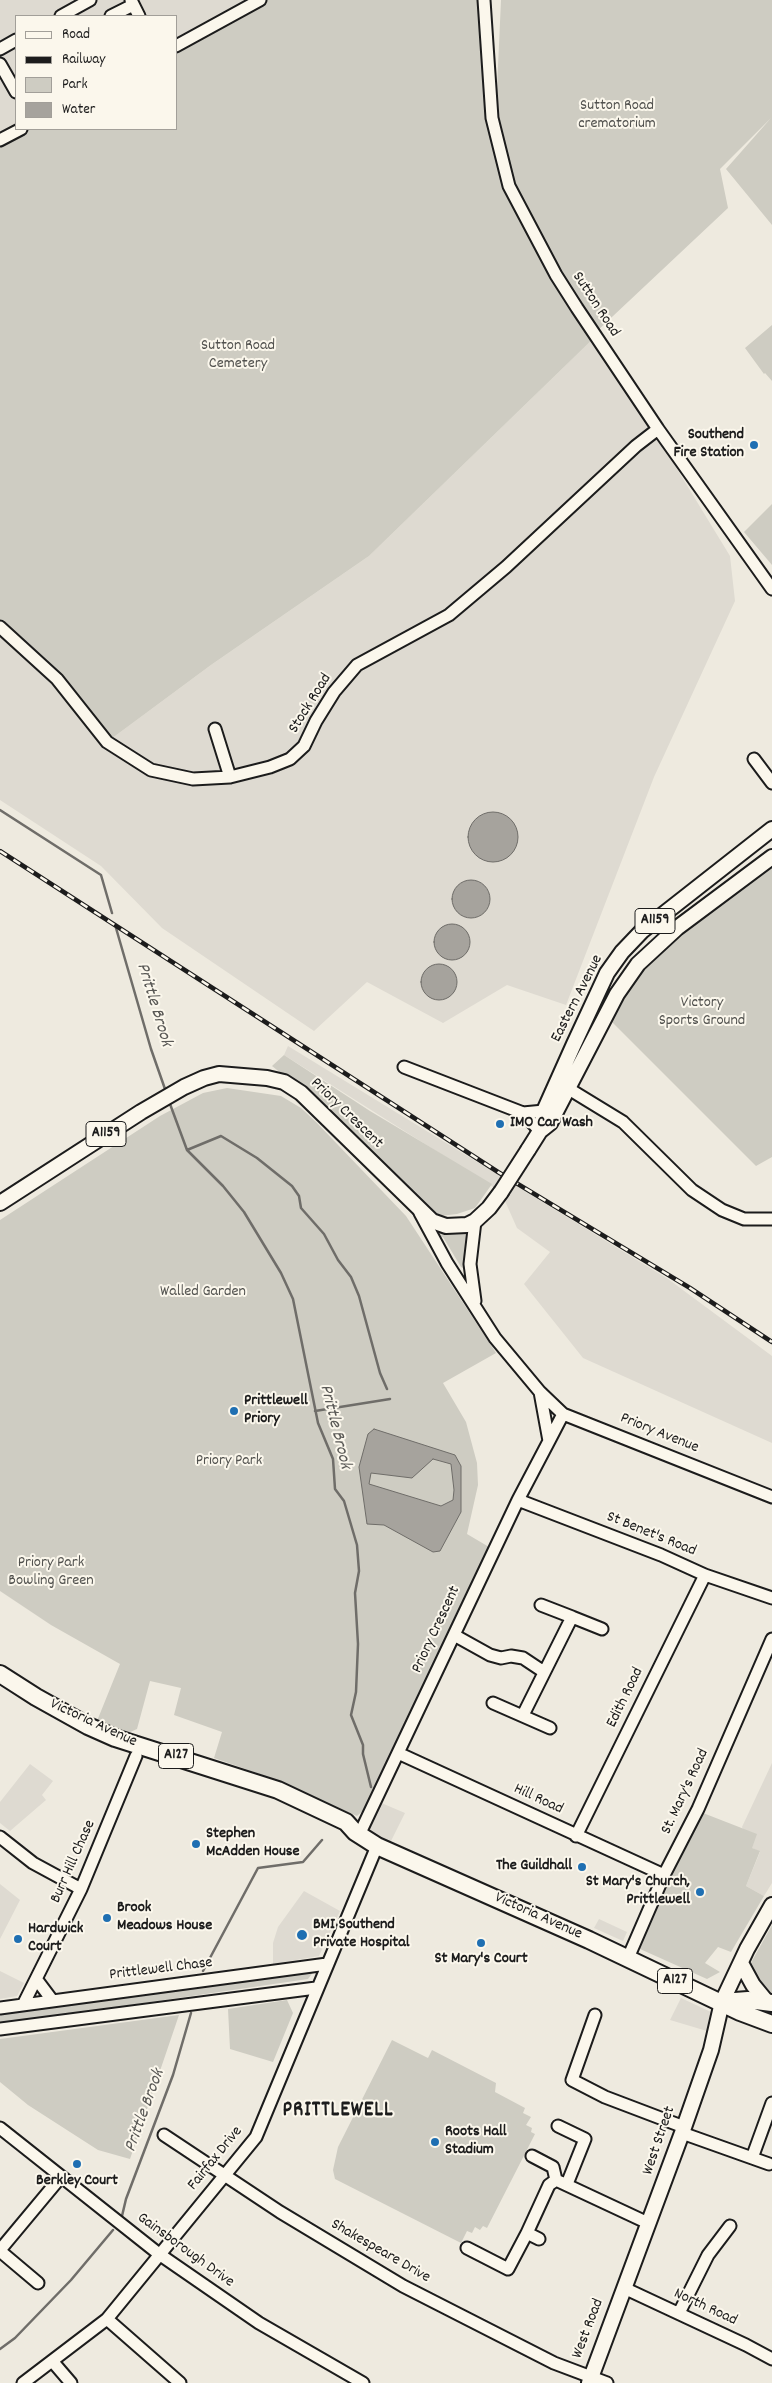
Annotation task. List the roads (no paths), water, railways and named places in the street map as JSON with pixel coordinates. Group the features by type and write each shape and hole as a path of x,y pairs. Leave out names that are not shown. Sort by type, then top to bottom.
{"highway":[{"name":"Victoria Avenue","path":"0,1674 63,1713 106,1734 278,1790 346,1822 357,1834"},
{"name":"Victoria Avenue","path":"0,1686 30,1706 84,1734 136,1756 244,1789 342,1830 357,1834 377,1846 628,1958 740,2012 772,2024"},
{"name":"Victoria Avenue","path":"722,2002 748,2000 770,2003"}],"main road":[{"name":"Eastern Avenue","path":"540,1131 544,1111 607,973 622,952 642,931 772,829"},
{"name":"Eastern Avenue","path":"475,1221 489,1208 540,1131 550,1122 569,1089 617,994 638,964 677,928 772,857"},
{"name":"Priory Crescent","path":"0,1203 122,1123 184,1087 204,1078 229,1074 267,1078 284,1082 301,1093 319,1108 418,1210 432,1221 446,1226 458,1227 475,1221"},
{"name":"West Street","path":"624,2288 683,2130 710,2050 722,2002 740,1963 772,1905"},
{"path":"740,1963 753,1985 770,2003"},
{"name":"West Road","path":"590,2380 624,2288"}],"street":[{"path":"63,15 90,0"},
{"name":"Sutton Road","path":"484,0 492,118 509,186 556,275 658,430 772,589"},
{"path":"178,45 254,1"},
{"path":"112,15 132,2 138,15"},
{"path":"0,49 15,41"},
{"path":"15,66 2,68 15,90"},
{"path":"0,140 19,130"},
{"name":"Stock Road","path":"0,627 57,679 107,742 125,756 151,770 193,780 230,777 290,759 304,746 316,721 334,692 357,665 449,615 506,567 636,446 658,430"},
{"path":"215,730 230,777"},
{"path":"754,759 772,783"},
{"path":"404,1067 523,1113 540,1131"},
{"path":"569,1089 623,1122 692,1190 722,1210 744,1218 772,1219"},
{"path":"523,1113 544,1111"},
{"name":"Priory Crescent","path":"418,1210 494,1338 540,1392"},
{"name":"Priory Crescent","path":"475,1221 470,1264 476,1307"},
{"path":"540,1392 548,1441"},
{"name":"Priory Avenue","path":"540,1392 563,1414 772,1497"},
{"name":"Priory Crescent","path":"357,1834 398,1753 518,1500 563,1414"},
{"name":"St Benet's Road","path":"518,1500 661,1555 705,1575 772,1598"},
{"name":"Edith Road","path":"576,1836 705,1575"},
{"path":"541,1605 602,1629"},
{"path":"522,1715 572,1617"},
{"path":"454,1635 490,1655 501,1658 511,1656 523,1658 544,1672"},
{"name":"St. Mary's Road","path":"628,1958 636,1935 664,1875 698,1809 772,1639"},
{"path":"493,1703 550,1728"},
{"name":"Hill Road","path":"398,1753 664,1875"},
{"name":"Burr Hill Chase","path":"23,2005 81,1889 136,1756"},
{"path":"0,1837 33,1863 81,1889"},
{"name":"Fairfax Drive","path":"23,2383 107,2319 256,2137 316,1988 377,1846"},
{"name":"Prittlewell Chase","path":"0,2008 327,1964"},
{"path":"37,1980 52,2000"},
{"path":"0,2029 316,1988"},
{"path":"298,1990 304,1995 309,2006"},
{"path":"595,2014 572,2080 605,2097 769,2164"},
{"path":"752,2158 772,2103"},
{"path":"558,2126 585,2139 567,2184"},
{"name":"Gainsborough Drive","path":"0,2128 60,2178 159,2254 259,2323 363,2383"},
{"name":"Shakespeare Drive","path":"164,2135 224,2176 403,2286 554,2363 590,2380 607,2383"},
{"path":"532,2156 553,2166 556,2180"},
{"path":"38,2283 0,2250 60,2178"},
{"path":"556,2180 648,2223"},
{"path":"467,2248 508,2269 549,2185 556,2180"},
{"path":"680,2313 708,2256 730,2226"},
{"path":"526,2233 539,2239"},
{"name":"North Road","path":"624,2288 680,2313 772,2359"},
{"path":"107,2319 180,2383"},
{"path":"53,2362 71,2383"}],"water":[{"path":"488,812 498,812 511,819 518,832 518,842 511,855 498,862 488,862 479,858 472,851 468,842 468,832 472,823 479,816"},
{"path":"471,880 484,886 490,899 484,912 471,918 458,912 452,899 458,886"},
{"path":"452,924 459,925 465,929 469,935 469,949 465,955 459,959 452,960 445,959 439,955 435,949 434,942 435,935 439,929 445,925"},
{"path":"439,964 446,965 452,969 456,975 456,989 452,995 446,999 439,1000 432,999 426,995 422,989 421,982 422,975 426,969 432,965"},
{"path":"374,1429 455,1455 461,1466 461,1512 440,1551 433,1552 384,1525 367,1524 359,1467 368,1434","holes":["433,1459 451,1464 454,1490 453,1500 441,1506 369,1484 371,1473 412,1478"]}],"waterway":[{"name":"Prittle Brook","path":"0,810 101,875 112,913"},
{"name":"Prittle Brook","path":"116,928 151,1049 165,1089"},
{"name":"Prittle Brook","path":"170,1104 187,1150 223,1186 244,1212 281,1273 293,1299 318,1423 333,1459 335,1489 344,1501 357,1545 359,1571 355,1593 358,1644 356,1692 351,1715 363,1745 363,1754 371,1787"},
{"path":"187,1150 221,1136 257,1158 292,1186 299,1196 301,1208 324,1234 338,1260 351,1277 359,1296 380,1373 387,1389"},
{"path":"315,1411 390,1399"},
{"name":"Prittle Brook","path":"203,1971 258,1868 303,1862 322,1840"},
{"name":"Prittle Brook","path":"122,2216 126,2199 173,2075 191,2013"},
{"name":"Prittle Brook","path":"0,2349 15,2338 71,2280 113,2230"}],"railway":[{"path":"0,851 498,1172 690,1288 772,1342"}],"place":[{"name":"Southend Fire Station","path":"754,445"},
{"name":"IMO Car Wash","path":"500,1124"},
{"name":"Prittlewell Priory","path":"234,1411"},
{"name":"Stephen McAdden House","path":"196,1844"},
{"name":"The Guildhall","path":"582,1867"},
{"name":"St Mary's Church, Prittlewell","path":"700,1892"},
{"name":"Brook Meadows House","path":"107,1918"},
{"name":"BMI Southend Private Hospital","path":"302,1935"},
{"name":"Hardwick Court","path":"18,1939"},
{"name":"St Mary's Court","path":"481,1943"},
{"name":"Roots Hall Stadium","path":"435,2142"},
{"name":"Berkley Court","path":"77,2164"}],"district":[{"name":"PRITTLEWELL","path":"338,2112"}],"park label":[{"name":"Sutton Road crematorium","path":"617,116"},
{"name":"Sutton Road Cemetery","path":"238,356"},
{"name":"Victory Sports Ground","path":"702,1013"},
{"name":"Walled Garden","path":"203,1293"},
{"name":"Priory Park","path":"229,1462"},
{"name":"Priory Park Bowling Green","path":"51,1573"}]}
